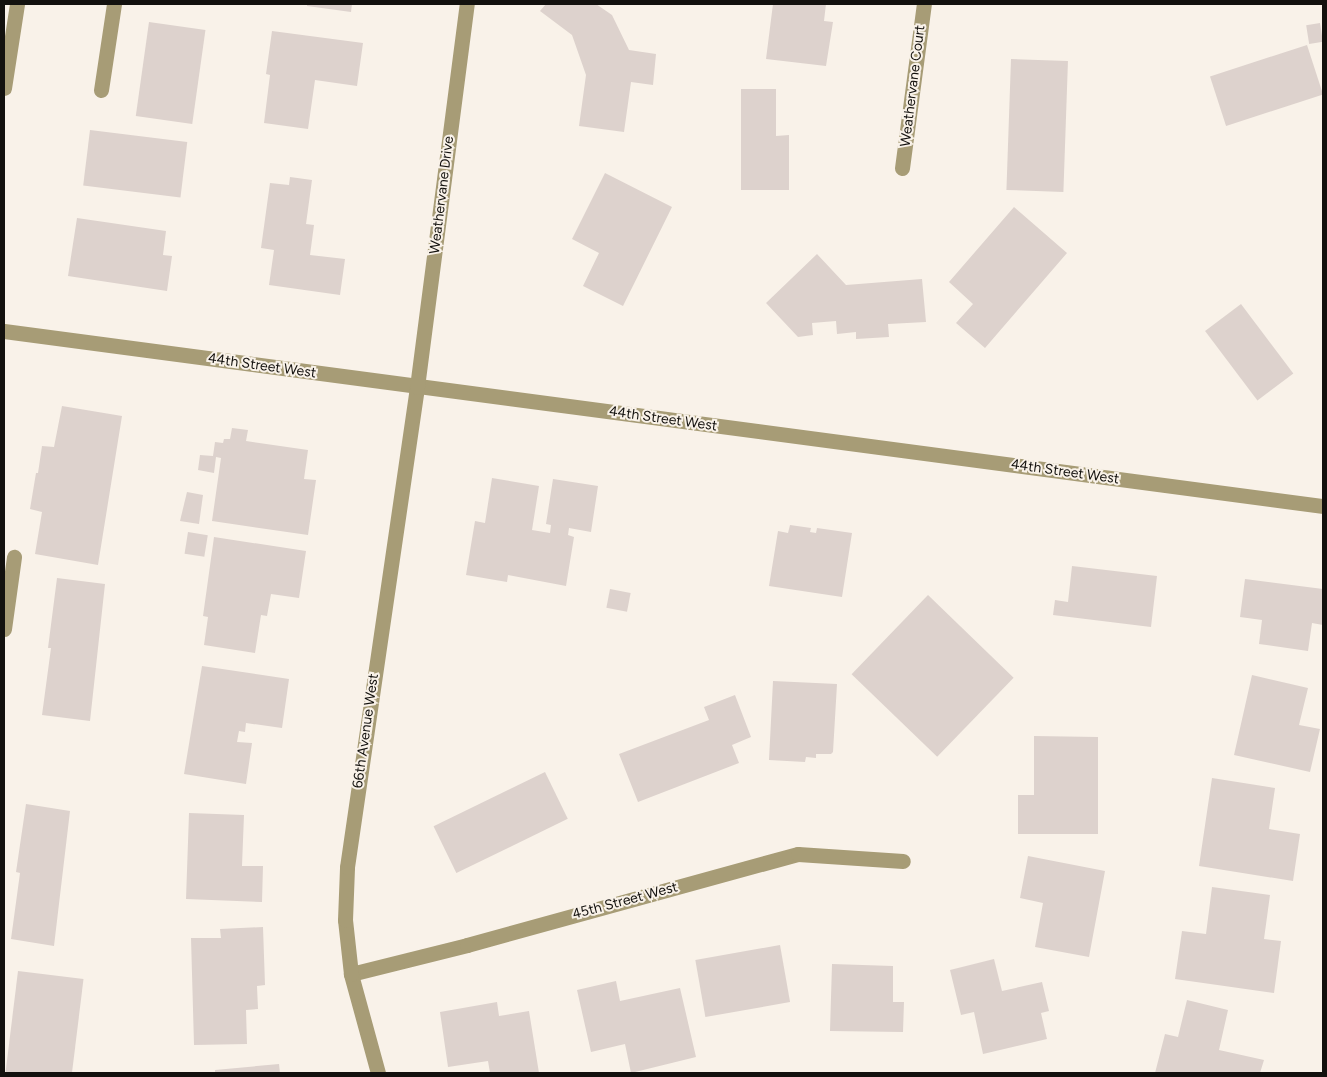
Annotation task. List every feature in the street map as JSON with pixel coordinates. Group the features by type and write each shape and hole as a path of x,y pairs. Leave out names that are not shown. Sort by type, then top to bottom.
{"street":[{"path":"4,88 17,4"},
{"path":"101,90 114,4"},
{"name":"Weathervane Drive","path":"417,386 467,4"},
{"name":"Weathervane Court","path":"902,168 924,4"},
{"name":"44th Street West","path":"4,331 1323,506"},
{"name":"66th Avenue West","path":"378,1073 351,974 345,920 346,867 417,386"},
{"path":"4,629 14,557"},
{"name":"45th Street West","path":"351,974 798,854 903,861"}],"building":[{"path":"307,4 352,4 351,12 307,6"},
{"path":"546,4 596,4 612,15 629,50 656,54 653,85 631,82 624,132 579,126 586,75 572,35 540,11"},
{"path":"773,4 826,4 824,21 833,22 826,66 766,59"},
{"path":"149,22 205,30 192,124 136,116"},
{"path":"1320,23 1323,42 1309,44 1306,25"},
{"path":"272,31 363,43 357,86 315,80 308,129 264,123 270,75 266,74"},
{"path":"1307,45 1323,94 1226,126 1210,77"},
{"path":"1011,59 1068,61 1063,192 1006,190"},
{"path":"741,89 776,89 776,136 789,135 789,190 741,190"},
{"path":"90,130 187,142 180,198 83,186"},
{"path":"605,173 672,207 623,306 583,286 599,253 572,239"},
{"path":"290,177 312,180 306,224 314,225 310,255 345,259 340,295 269,285 274,250 261,248 270,183 289,185"},
{"path":"1014,207 1067,253 985,348 956,323 973,304 949,282"},
{"path":"77,218 166,231 163,255 172,256 167,291 68,276"},
{"path":"817,254 846,285 922,279 926,322 888,324 889,337 856,339 856,332 837,334 836,321 812,323 813,335 798,337 766,303"},
{"path":"1241,304 1293,373 1257,401 1205,331"},
{"path":"62,406 122,416 98,565 35,554 42,512 30,509 36,473 38,473 42,446 54,447"},
{"path":"232,428 248,430 246,441 308,450 304,479 316,480 308,535 212,521 221,458 216,457 214,473 198,470 200,455 213,456 215,442 223,443 224,439 230,439"},
{"path":"492,478 539,486 532,530 550,533 551,525 546,524 553,479 598,486 591,532 569,528 568,535 574,537 566,586 508,575 507,582 466,575 475,521 485,523"},
{"path":"187,492 203,495 199,524 180,521"},
{"path":"790,525 811,528 810,532 816,533 817,528 852,533 842,597 769,586 778,531 788,533"},
{"path":"188,532 208,535 204,557 185,554"},
{"path":"214,537 306,551 299,598 271,594 267,616 261,615 255,653 204,645 208,617 203,616"},
{"path":"1072,566 1157,576 1151,627 1053,615 1055,600 1068,602"},
{"path":"57,578 105,584 90,721 42,715 51,648 48,648"},
{"path":"1245,579 1323,589 1323,625 1312,623 1308,651 1259,644 1262,620 1240,617"},
{"path":"610,589 631,593 627,612 606,608"},
{"path":"928,595 1014,678 937,757 852,674"},
{"path":"202,666 289,679 282,728 246,723 245,732 239,731 237,742 252,743 246,784 184,774"},
{"path":"1252,675 1308,688 1299,725 1320,729 1310,772 1234,755"},
{"path":"773,681 837,684 833,752 831,754 816,754 816,758 806,757 805,762 769,760"},
{"path":"735,695 751,737 732,745 739,763 638,802 619,754 709,720 704,707"},
{"path":"1034,736 1098,737 1098,834 1018,834 1018,795 1034,795"},
{"path":"545,772 568,819 456,873 434,826"},
{"path":"1212,778 1275,788 1269,829 1300,834 1293,881 1199,866"},
{"path":"26,804 70,811 54,946 11,939 20,873 16,872"},
{"path":"189,813 244,815 242,866 263,866 262,902 186,899"},
{"path":"1028,856 1105,871 1089,957 1035,947 1043,903 1020,898"},
{"path":"1212,887 1270,895 1264,939 1281,941 1274,993 1175,979 1182,931 1206,934"},
{"path":"263,927 265,985 257,986 258,1009 246,1010 247,1044 194,1045 191,938 221,938 220,929"},
{"path":"780,945 790,1002 705,1017 695,960"},
{"path":"994,959 1002,991 1042,982 1049,1011 1041,1013 1047,1039 983,1054 974,1012 961,1015 950,970"},
{"path":"832,964 893,966 893,1002 904,1002 903,1032 830,1031"},
{"path":"18,971 84,979 72,1073 5,1073"},
{"path":"616,981 620,1001 680,988 696,1057 631,1073 625,1044 591,1052 577,990"},
{"path":"1187,1000 1228,1010 1219,1050 1264,1060 1260,1073 1155,1073 1165,1034 1178,1037"},
{"path":"497,1002 499,1016 529,1011 539,1073 490,1073 488,1061 448,1067 440,1012"},
{"path":"279,1064 280,1073 215,1073 215,1070"}]}
